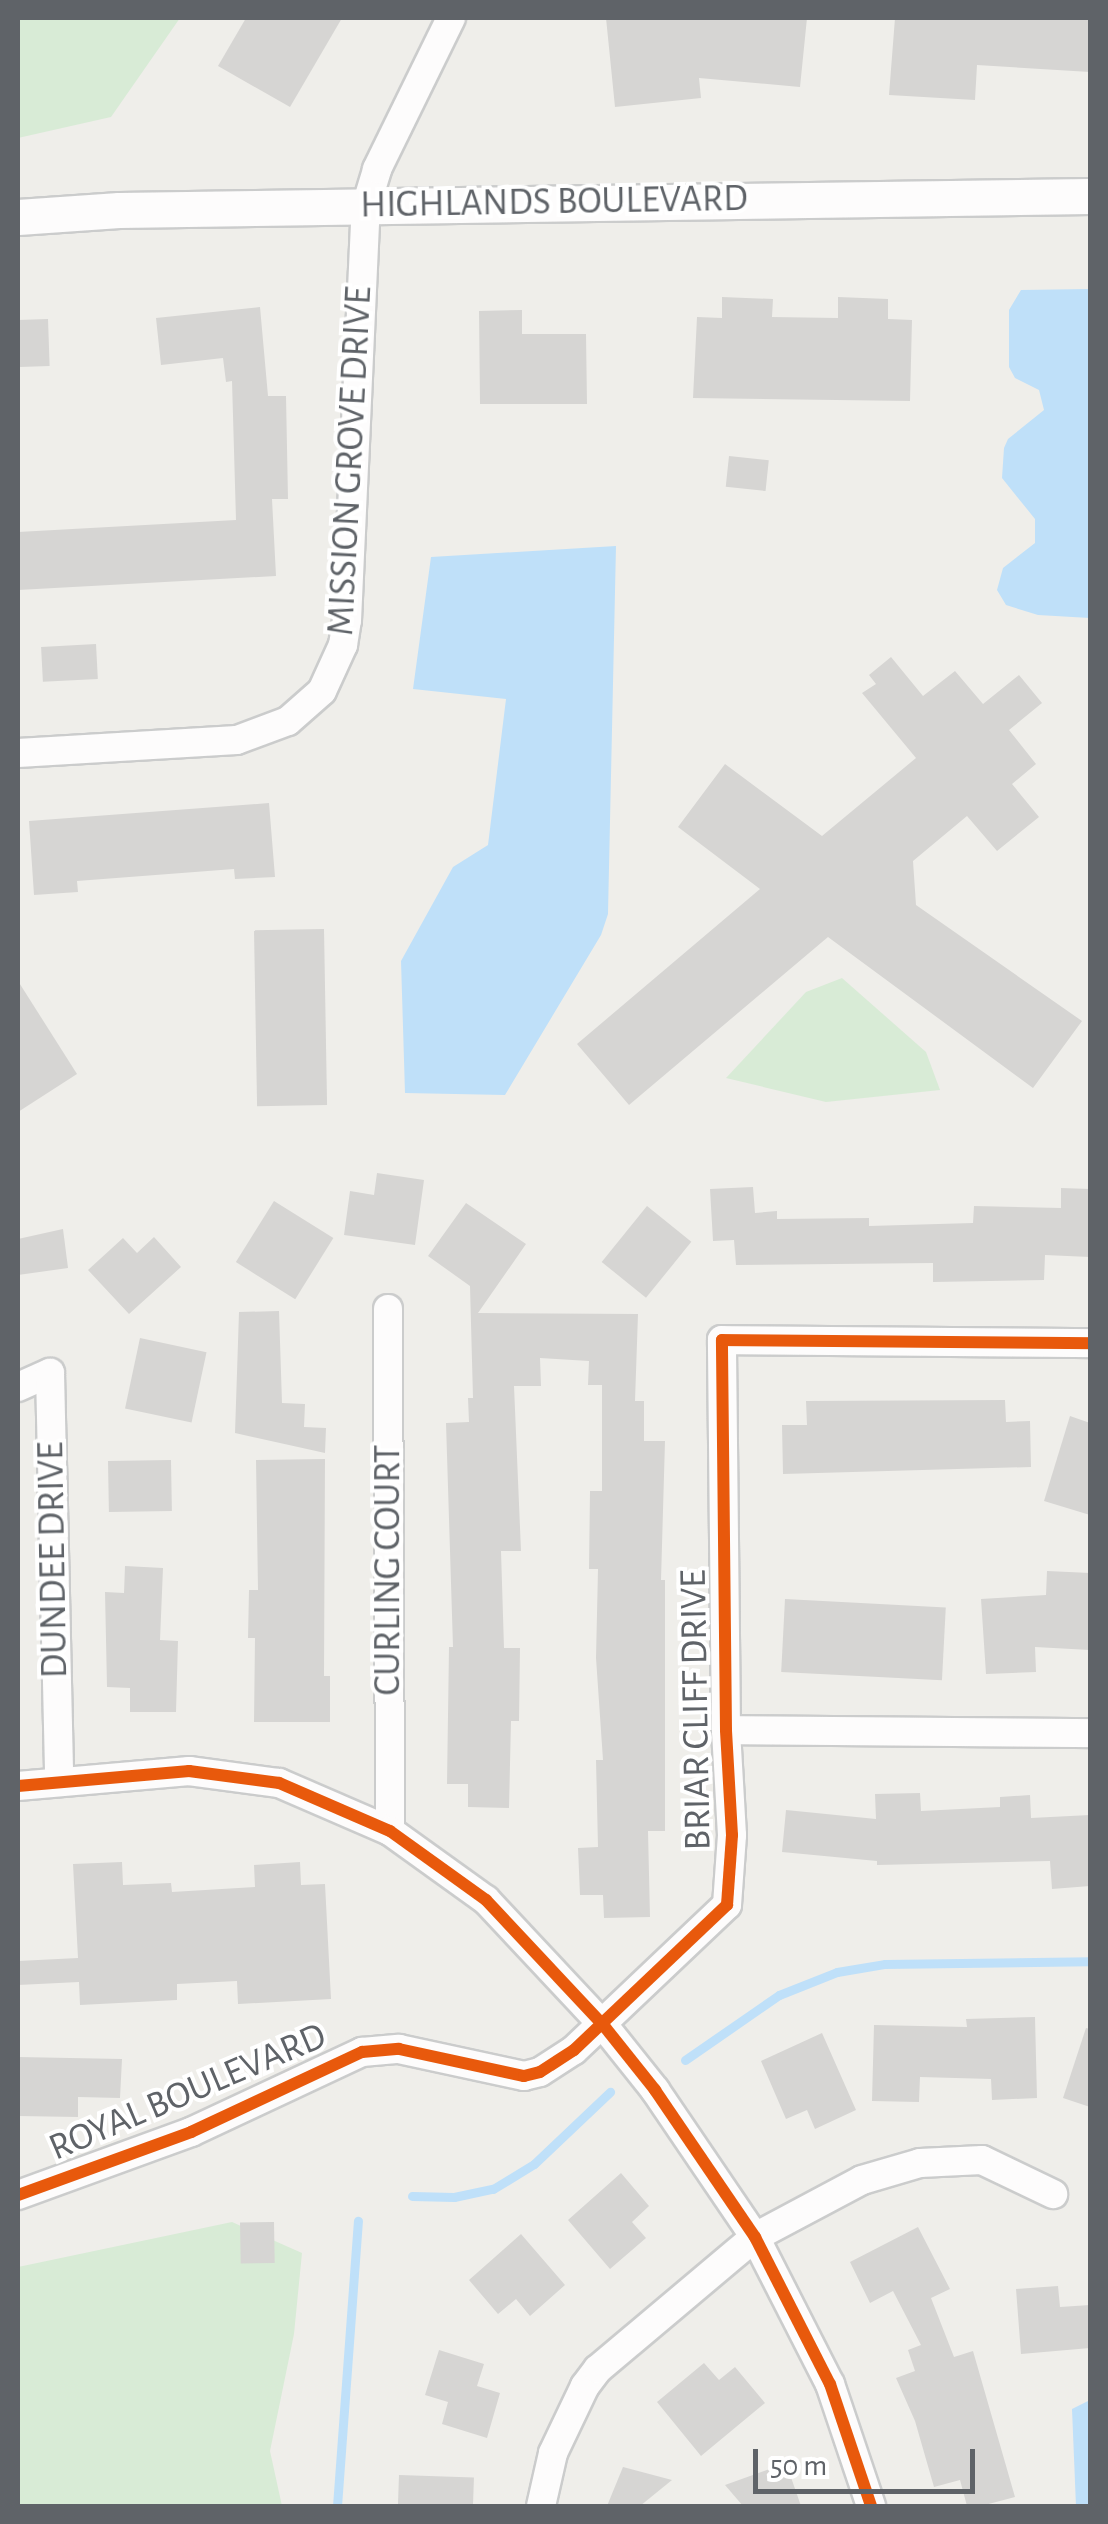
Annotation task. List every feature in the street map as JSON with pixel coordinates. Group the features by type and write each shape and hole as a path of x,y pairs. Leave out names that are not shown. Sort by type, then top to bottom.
{"street":[{"name":"MISSION GROVE DRIVE","path":"18,753 237,740 288,721 322,691 343,646 347,620 366,206 377,169 451,18"},
{"name":"HIGHLANDS BOULEVARD","path":"18,217 119,210 1090,196"},
{"name":"CURLING COURT","path":"388,1308 390,1831"},
{"name":"BRIAR CLIFF DRIVE","path":"604,2026 727,1905 732,1835 726,1730 722,1340 1090,1343"},
{"name":"DUNDEE DRIVE","path":"18,1387 50,1373 58,1782"},
{"path":"726,1730 1090,1734"},
{"path":"18,1786 189,1771 279,1783 390,1831 486,1900 604,2026 704,2157 755,2238 830,2384 871,2506"},
{"name":"ROYAL BOULEVARD","path":"18,2195 191,2132 362,2052 378,2048 410,2051 524,2076 558,2062 604,2026"},
{"path":"542,2506 553,2453 584,2386 598,2369 755,2238 862,2180 920,2163 982,2160 1053,2194"}],"green space":[{"path":"18,18 180,18 111,117 18,138"},
{"path":"842,978 926,1052 940,1090 826,1102 726,1078 806,992"},
{"path":"232,2222 302,2253 294,2334 270,2451 282,2506 18,2506 18,2267"}],"water":[{"path":"1090,289 1090,618 1038,615 1006,605 997,590 1003,568 1035,543 1035,519 1002,478 1004,448 1008,439 1044,410 1039,390 1015,378 1009,367 1009,310 1021,290"},
{"path":"616,546 608,914 601,935 505,1095 405,1093 401,961 453,867 488,845 506,699 413,689 431,557"},
{"path":"1090,2400 1090,2506 1076,2506 1072,2409"}],"building":[{"path":"246,18 342,18 290,107 218,66"},
{"path":"606,18 807,18 800,87 699,78 701,98 615,107"},
{"path":"895,18 1090,18 1090,72 977,65 975,100 889,95"},
{"path":"722,297 773,299 772,317 838,318 838,297 888,299 888,319 912,320 910,401 693,398 697,317 722,318"},
{"path":"260,307 268,396 286,396 288,499 272,499 276,576 18,590 18,532 236,520 232,381 226,382 223,358 161,365 156,318"},
{"path":"522,310 522,334 586,334 587,404 480,404 479,311"},
{"path":"48,319 50,366 20,367 18,320"},
{"path":"729,456 769,460 766,491 726,487"},
{"path":"96,644 98,679 43,682 41,647"},
{"path":"891,657 923,696 955,671 983,704 1019,675 1042,703 1009,730 1036,764 1012,784 1039,817 997,851 967,816 913,861 916,905 1082,1021 1033,1088 828,937 629,1105 577,1044 760,889 678,827 725,764 822,836 916,758 862,693 876,684 869,675"},
{"path":"269,803 275,877 235,879 234,869 77,881 78,892 34,895 29,821"},
{"path":"324,929 327,1105 257,1106 254,930"},
{"path":"18,981 77,1074 18,1112"},
{"path":"377,1173 424,1180 415,1245 344,1235 350,1191 374,1195"},
{"path":"753,1187 755,1213 777,1211 777,1219 869,1218 869,1226 973,1223 974,1206 1061,1208 1061,1188 1090,1189 1090,1257 1045,1255 1044,1280 933,1282 933,1263 736,1265 734,1240 713,1241 710,1189"},
{"path":"274,1201 333,1238 295,1299 236,1262"},
{"path":"466,1203 526,1244 478,1313 638,1314 635,1401 644,1401 644,1441 665,1441 661,1580 665,1580 665,1831 648,1831 650,1917 604,1918 603,1895 580,1895 578,1848 598,1847 596,1760 603,1760 596,1658 598,1569 589,1569 590,1491 602,1491 602,1385 588,1385 589,1361 540,1358 541,1386 514,1386 521,1551 501,1551 504,1648 520,1648 519,1721 511,1721 509,1808 468,1807 468,1784 447,1784 449,1647 453,1647 446,1423 469,1422 468,1398 473,1398 470,1286 428,1256"},
{"path":"647,1206 691,1242 646,1298 602,1262"},
{"path":"63,1229 68,1268 18,1275 18,1239"},
{"path":"154,1237 181,1267 129,1314 88,1270 123,1238 137,1253"},
{"path":"279,1311 282,1403 305,1404 304,1427 326,1428 325,1453 235,1433 239,1312"},
{"path":"140,1338 207,1352 192,1423 125,1408"},
{"path":"1005,1400 1006,1422 1030,1421 1031,1467 783,1474 782,1425 807,1425 806,1401"},
{"path":"1070,1416 1090,1423 1090,1515 1044,1501"},
{"path":"325,1459 324,1676 330,1676 330,1722 254,1722 255,1638 248,1638 249,1590 258,1590 256,1460"},
{"path":"171,1460 172,1511 109,1512 108,1461"},
{"path":"125,1566 163,1568 160,1640 178,1641 176,1712 130,1712 130,1688 107,1687 105,1592 124,1593"},
{"path":"1047,1571 1090,1573 1090,1650 1035,1647 1036,1672 986,1674 981,1599 1046,1595"},
{"path":"785,1599 946,1607 942,1680 781,1672"},
{"path":"920,1793 921,1811 1000,1807 1000,1797 1030,1795 1031,1818 1090,1815 1090,1886 1052,1889 1050,1861 877,1865 877,1861 782,1852 786,1810 876,1819 875,1794"},
{"path":"122,1862 123,1885 171,1883 172,1892 255,1887 254,1865 300,1862 301,1885 325,1884 331,1999 238,2004 237,1981 177,1984 177,2000 80,2005 79,1982 18,1985 18,1961 78,1958 73,1864"},
{"path":"1035,2017 1037,2098 992,2100 991,2079 920,2077 919,2102 872,2101 874,2025 967,2027 966,2019"},
{"path":"1086,2028 1090,2029 1090,2107 1063,2098"},
{"path":"822,2033 856,2110 815,2129 807,2110 786,2119 761,2061"},
{"path":"18,2057 122,2059 120,2098 78,2097 78,2117 18,2116"},
{"path":"621,2173 649,2206 632,2222 646,2238 610,2269 568,2220"},
{"path":"274,2222 275,2263 241,2264 240,2223"},
{"path":"918,2227 950,2289 931,2298 954,2357 973,2351 1015,2497 967,2506 960,2480 934,2487 915,2421 896,2378 915,2371 908,2350 921,2345 893,2291 870,2303 850,2262"},
{"path":"521,2234 565,2285 530,2316 516,2299 498,2314 469,2280"},
{"path":"1058,2286 1060,2307 1090,2305 1090,2348 1021,2354 1016,2289"},
{"path":"439,2350 484,2364 477,2386 500,2393 487,2438 442,2424 448,2402 425,2395"},
{"path":"704,2363 719,2380 735,2367 765,2403 701,2456 657,2402"},
{"path":"786,2463 801,2506 743,2506 725,2485"},
{"path":"623,2467 672,2480 640,2506 607,2506"},
{"path":"399,2475 474,2478 473,2506 398,2506"}],"waterway":[{"path":"685,2060 779,1995 837,1972 885,1964 1090,1961"},
{"path":"412,2196 454,2197 493,2189 534,2164 610,2092"},
{"path":"337,2506 358,2221"}],"cycle path":[{"path":"18,2195 191,2132 362,2052 399,2049 524,2076 540,2072 574,2050 727,1905 732,1835 726,1730 722,1340 1090,1343"},
{"path":"18,1786 189,1771 279,1783 390,1831 486,1900 604,2026 655,2090 755,2237 830,2384 871,2506"}]}
